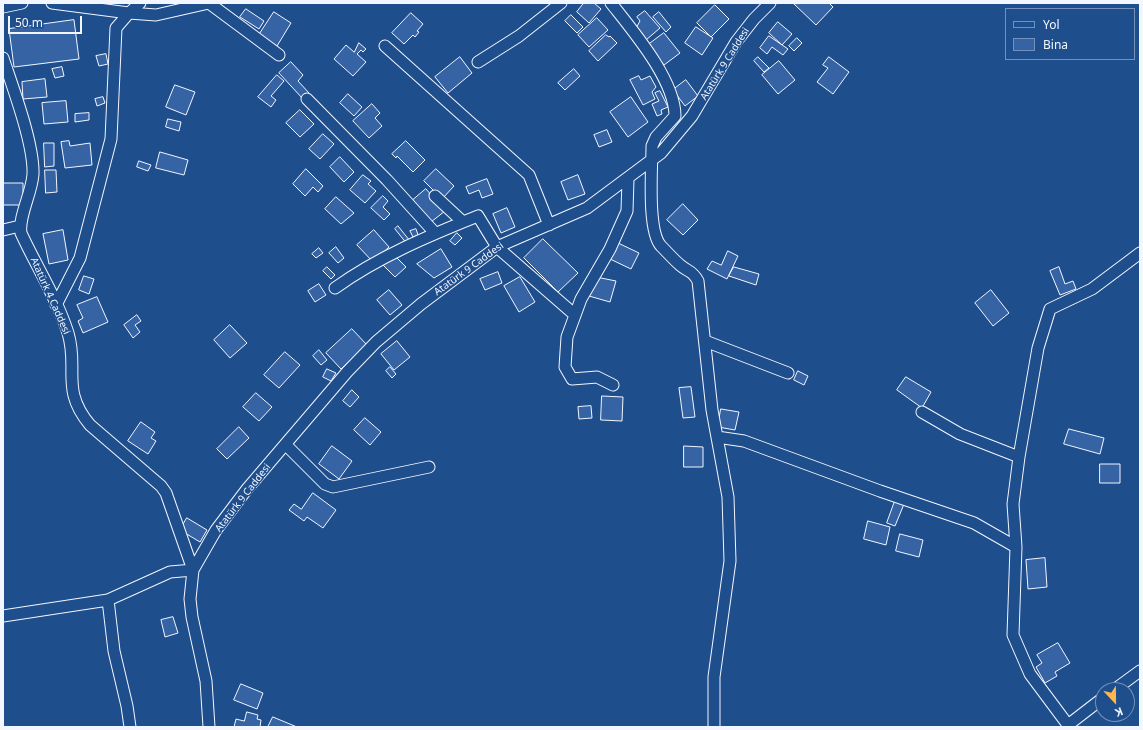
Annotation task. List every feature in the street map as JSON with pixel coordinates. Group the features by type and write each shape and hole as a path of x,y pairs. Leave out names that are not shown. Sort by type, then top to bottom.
{"street":[{"path":"3,7 22,3"},
{"path":"52,3 128,13 156,14 210,3 279,55"},
{"path":"56,305 80,258 111,139 116,28 128,13 140,3"},
{"path":"478,62 519,36 561,3"},
{"path":"611,3 666,80 675,105 675,116 656,137 652,146 651,210 654,231 659,244 681,266 693,272 698,281 712,410 728,497 730,561 714,677 714,727"},
{"name":"Atatürk 9 Caddesi","path":"193,570 203,550 230,511 333,388 376,342 421,304 497,247 587,208 652,160 680,131 701,103 736,42 770,3"},
{"path":"385,46 529,174 549,225"},
{"path":"3,58 32,160 32,188 20,226 3,230"},
{"path":"307,100 387,180 435,233"},
{"path":"613,385 597,376 572,378 565,367 568,337 581,299 610,249 627,211 628,179"},
{"path":"435,196 463,222"},
{"path":"335,288 358,272 435,233 478,216 497,247 575,315"},
{"name":"Atatürk 4 Caddesi","path":"20,226 21,233 68,332 71,344 72,391 82,416 90,425 161,486 166,493 193,570"},
{"path":"1095,705 1069,726 1030,674 1012,635 1016,547 1013,504 1019,457 1038,348 1050,309 1092,289 1140,253"},
{"path":"705,341 788,373"},
{"path":"922,412 960,434 1019,457"},
{"path":"718,437 744,441 880,492 974,523 1016,547"},
{"path":"286,445 325,484 334,487 429,467"},
{"path":"3,616 108,600 170,572 193,570 190,599 192,617 206,681 208,727"},
{"path":"108,600 114,651 128,706 130,727"},
{"path":"1125,682 1140,671"}],"building":[{"path":"584,3 594,3 601,9 589,23 577,12"},
{"path":"829,3 833,7 816,25 794,4"},
{"path":"715,5 729,19 711,37 697,23"},
{"path":"246,9 264,21 259,29 240,17"},
{"path":"645,11 660,28 646,40 636,28 640,21 637,17"},
{"path":"274,12 291,23 277,46 259,35"},
{"path":"659,12 671,27 666,32 653,17"},
{"path":"411,13 423,24 417,31 419,32 415,37 413,35 404,44 392,33"},
{"path":"571,15 583,27 577,33 565,21"},
{"path":"597,18 608,30 589,47 578,35"},
{"path":"74,20 79,59 14,67 9,29"},
{"path":"778,22 792,34 782,45 769,33"},
{"path":"696,27 713,38 702,55 685,43"},
{"path":"664,33 680,53 664,65 648,45"},
{"path":"606,35 609,37 610,36 617,43 598,61 589,51"},
{"path":"769,36 788,49 783,55 772,47 767,54 760,48"},
{"path":"797,38 802,43 794,51 789,46"},
{"path":"359,43 366,49 363,52 361,50 357,54 366,62 353,76 334,59 346,45 354,52"},
{"path":"106,54 108,64 99,66 96,56"},
{"path":"460,57 472,73 448,93 435,77"},
{"path":"758,57 769,68 764,72 754,61"},
{"path":"829,57 849,72 833,94 817,82 828,68 823,65"},
{"path":"779,61 795,80 778,94 762,75"},
{"path":"291,62 303,75 298,81 309,93 303,99 279,73"},
{"path":"62,67 64,76 55,78 52,69"},
{"path":"574,69 580,76 565,90 558,83"},
{"path":"277,75 284,81 271,96 276,100 271,107 258,97"},
{"path":"639,76 641,80 650,76 656,87 652,92 655,99 643,105 630,80"},
{"path":"45,79 47,97 23,99 22,82"},
{"path":"686,80 698,96 685,106 673,90"},
{"path":"175,85 195,92 186,115 166,107"},
{"path":"660,91 668,107 661,110 662,114 657,116 652,104 659,101 655,93"},
{"path":"348,94 362,107 354,116 340,103"},
{"path":"103,97 105,103 97,106 95,99"},
{"path":"631,97 648,122 628,137 610,112"},
{"path":"66,101 68,122 44,124 42,103"},
{"path":"372,104 380,113 375,118 382,126 369,138 353,121"},
{"path":"300,110 314,124 300,137 286,123"},
{"path":"89,113 89,120 75,122 75,114"},
{"path":"168,119 181,122 179,131 166,127"},
{"path":"607,130 612,142 599,147 594,135"},
{"path":"323,134 334,144 320,159 309,149"},
{"path":"69,141 70,146 90,143 92,165 65,168 61,142"},
{"path":"406,141 425,160 413,172 397,156 396,158 392,154"},
{"path":"44,143 54,143 54,166 45,167"},
{"path":"160,152 188,160 184,175 156,168"},
{"path":"340,157 354,172 344,182 330,167"},
{"path":"139,161 151,165 148,171 137,167"},
{"path":"306,169 323,186 318,192 313,187 305,196 293,184"},
{"path":"436,169 454,186 442,199 424,181"},
{"path":"45,170 56,170 57,192 46,193"},
{"path":"363,175 371,181 368,184 376,191 365,203 350,190"},
{"path":"578,175 585,194 568,200 561,182"},
{"path":"487,179 493,194 482,198 479,190 469,194 466,187"},
{"path":"3,183 23,183 23,205 3,205"},
{"path":"426,189 445,211 431,222 413,200"},
{"path":"383,196 388,201 383,207 390,214 384,220 371,208"},
{"path":"336,197 354,213 341,224 325,209"},
{"path":"683,204 698,220 683,235 667,220"},
{"path":"507,208 515,227 501,233 493,214"},
{"path":"398,226 410,241 407,244 395,229"},
{"path":"416,229 418,235 413,237 410,231"},
{"path":"63,230 68,260 49,264 43,234"},
{"path":"374,230 389,247 373,262 357,245"},
{"path":"457,233 462,238 455,245 450,241"},
{"path":"543,239 578,273 558,292 524,258"},
{"path":"618,243 639,253 631,269 610,259"},
{"path":"336,247 344,258 338,263 329,253"},
{"path":"319,248 323,253 316,258 312,254"},
{"path":"441,249 452,267 434,278 417,264"},
{"path":"728,251 738,256 727,279 707,269 712,261 721,265"},
{"path":"393,254 406,267 395,277 382,264"},
{"path":"327,267 335,275 331,279 323,271"},
{"path":"734,267 759,274 756,285 729,276"},
{"path":"1059,267 1065,284 1073,281 1076,289 1060,295 1050,271"},
{"path":"498,272 502,283 485,290 480,279"},
{"path":"84,276 94,279 89,294 79,290"},
{"path":"520,277 535,302 519,312 504,286"},
{"path":"596,277 616,281 610,302 589,296"},
{"path":"319,284 326,295 315,302 308,291"},
{"path":"389,290 402,305 390,315 377,300"},
{"path":"991,290 1009,313 993,326 975,303"},
{"path":"97,297 108,322 83,333 78,321 83,318 77,305"},
{"path":"137,315 141,321 135,325 140,332 133,338 124,325"},
{"path":"230,325 247,343 230,358 214,340"},
{"path":"352,329 367,345 341,369 326,353"},
{"path":"397,341 410,357 394,370 381,354"},
{"path":"319,350 327,360 321,365 313,356"},
{"path":"285,352 300,365 279,388 264,375"},
{"path":"390,367 396,374 392,378 386,371"},
{"path":"327,369 336,373 331,381 323,377"},
{"path":"798,371 808,376 804,385 794,380"},
{"path":"906,377 931,392 922,408 897,390"},
{"path":"691,387 695,417 683,418 679,388"},
{"path":"352,390 359,397 350,407 343,401"},
{"path":"256,393 272,407 259,421 243,407"},
{"path":"602,396 623,397 622,421 601,420"},
{"path":"591,406 592,418 579,419 578,407"},
{"path":"721,409 739,412 735,430 718,427"},
{"path":"365,418 381,432 370,445 354,430"},
{"path":"141,422 155,432 151,438 156,441 148,454 128,441"},
{"path":"239,427 249,438 227,459 217,449"},
{"path":"1069,429 1104,438 1100,454 1064,444"},
{"path":"332,446 352,461 339,479 319,464"},
{"path":"684,446 703,447 703,467 684,467"},
{"path":"1100,464 1120,464 1120,483 1100,483"},
{"path":"313,493 336,510 323,528 307,517 304,521 289,510 294,504 301,509"},
{"path":"895,501 904,504 895,526 887,523"},
{"path":"187,518 207,530 200,542 180,530"},
{"path":"868,521 890,527 886,545 864,539"},
{"path":"900,534 923,540 919,557 896,551"},
{"path":"1045,558 1047,587 1028,589 1026,560"},
{"path":"173,617 178,633 165,637 161,620"},
{"path":"1058,643 1070,663 1055,672 1057,676 1045,683 1036,667 1042,663 1037,655"},
{"path":"241,684 263,693 257,709 234,700"},
{"path":"247,712 258,715 257,719 261,720 260,727 234,727 236,719 244,721"},
{"path":"273,717 297,727 268,727"}]}
